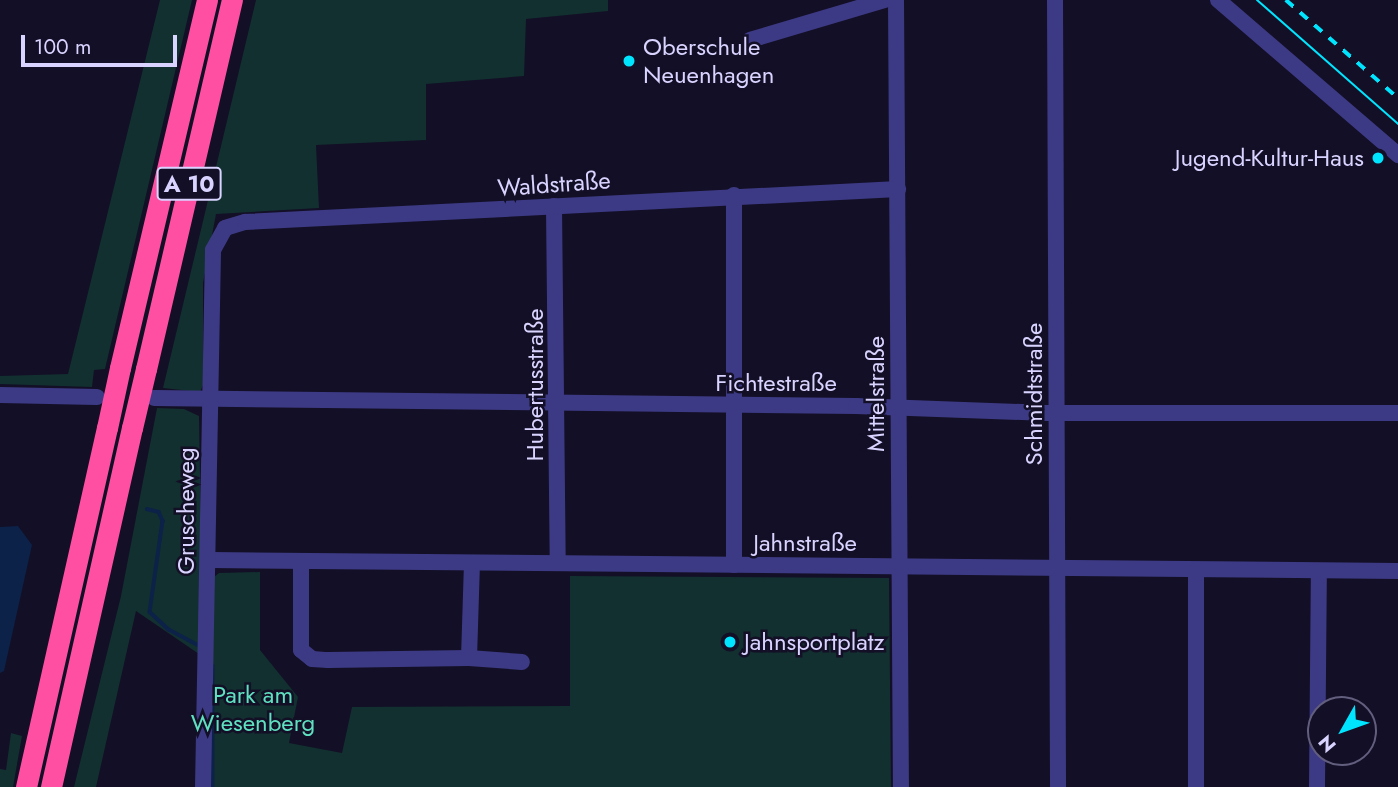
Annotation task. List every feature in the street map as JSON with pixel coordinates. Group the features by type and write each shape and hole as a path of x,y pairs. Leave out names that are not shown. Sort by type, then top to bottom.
{"highway":[{"name":"A 10","path":"26,787 120,368 207,0"},
{"name":"A 10","path":"51,787 232,0"}],"street":[{"path":"750,40 885,0"},
{"name":"Mittelstraße","path":"896,0 901,787"},
{"name":"Schmidtstraße","path":"1055,0 1059,787"},
{"path":"1218,0 1398,155"},
{"name":"Waldstraße","path":"218,235 232,225 245,222 734,195 898,189"},
{"path":"734,195 734,565"},
{"name":"Hubertusstraße","path":"554,206 558,564"},
{"name":"Gruscheweg","path":"203,787 211,560 208,399 213,250 218,235"},
{"path":"0,395 97,397"},
{"name":"Fichtestraße","path":"154,398 558,401 900,407 1057,413 1398,413"},
{"name":"Jahnstraße","path":"211,560 1058,571 1398,571"},
{"path":"301,561 301,650 305,657 469,658 522,662"},
{"path":"469,658 472,563"},
{"path":"1196,571 1196,787"},
{"path":"1317,787 1319,572"}],"green space":[{"path":"160,0 192,0 105,369 94,370 92,387 0,384 0,376 68,374"},
{"path":"256,0 608,0 608,11 526,19 524,76 426,84 426,140 316,145 319,208 216,214 203,283 203,385 200,392 163,388"},
{"path":"157,408 184,409 199,416 203,652 199,654 136,611 96,787 74,787 121,596"},
{"name":"Jahnsportplatz","path":"260,572 260,650 298,697 289,743 342,753 352,707 570,706 570,576 889,578 891,787 211,787 214,577 219,573"},
{"path":"11,733 22,736 13,787 0,787 0,769 6,770"}],"water":[{"path":"18,526 32,545 4,671 0,673 0,527"}],"waterway":[{"path":"147,509 159,512 163,521 150,612 168,629 198,645"},
{"path":"213,666 213,787"}],"tram line":[{"path":"1257,0 1398,124"}],"railway":[{"path":"1286,0 1398,98"}],"place":[{"name":"Oberschule Neuenhagen","path":"629,61"},
{"name":"Jugend-Kultur-Haus","path":"1378,158"},
{"name":"Jahnsportplatz","path":"730,642"}],"park label":[{"name":"Park am Wiesenberg","path":"253,709"}]}
